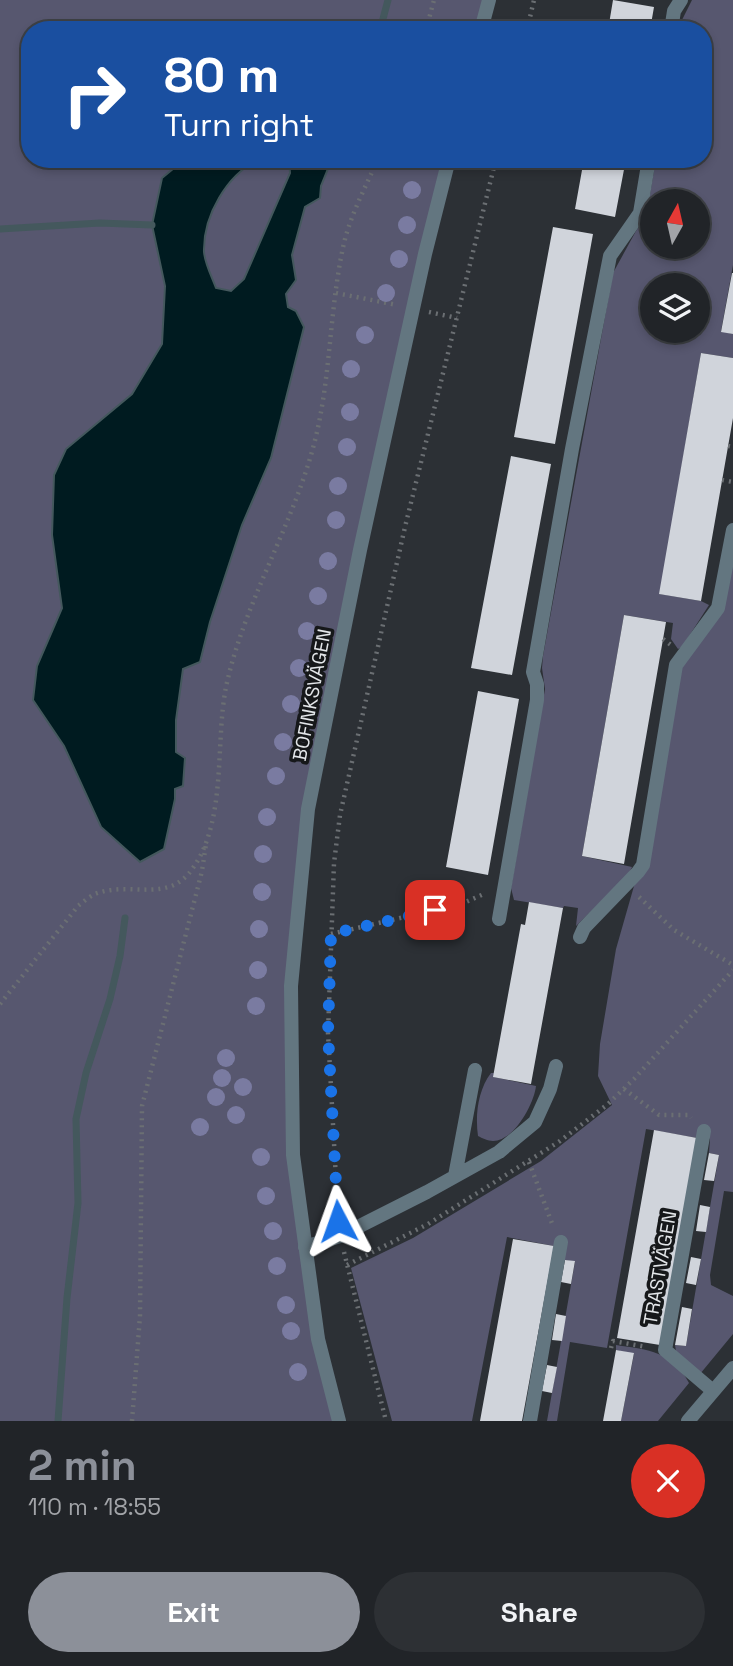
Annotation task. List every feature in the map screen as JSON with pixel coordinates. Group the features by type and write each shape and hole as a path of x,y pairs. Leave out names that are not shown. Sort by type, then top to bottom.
{"street":[{"path":"483,21 489,0"},
{"path":"672,21 674,11 681,0"},
{"name":"BOFINKSVÄGEN","path":"339,1421 318,1339 293,1155 291,986 308,809 360,550 425,254 447,168"},
{"path":"499,919 537,699 537,684 533,672 572,449 611,256 640,213 648,168"},
{"path":"580,937 584,928 643,865 676,665 718,608 733,530"},
{"path":"305,1247 340,1236 499,1152 536,1122 556,1066"},
{"path":"455,1176 475,1070"},
{"name":"TRASTVÄGEN","path":"705,1131 665,1350 713,1391"},
{"path":"530,1421 561,1242"},
{"path":"688,1421 733,1368"}],"path":[{"path":"428,21 434,0"},
{"path":"529,21 534,0"},
{"path":"132,1421 140,1316 142,1106 202,871 215,805 229,677 241,633 304,475 317,431 345,241 374,168"},
{"path":"386,1421 340,1236 328,1033 334,863 345,792 405,527 494,168"},
{"path":"722,480 733,482"},
{"path":"0,1003 78,906 94,895 109,891 176,886 193,868 206,840"},
{"path":"629,882 641,900 674,930 733,965"},
{"path":"331,934 461,904"},
{"path":"624,1088 659,1115 689,1115 705,1131"},
{"path":"528,1162 561,1242"},
{"path":"611,1348 613,1341 639,1345"}],"shaded area":[{"path":"0,0 489,0 483,21 21,21 21,168 447,168 308,809 291,986 293,1155 339,1421 0,1421"},
{"path":"692,0 733,0 733,265 721,331 733,334 733,358 701,353 660,594 701,601 709,605 682,647 678,649 671,639 673,623 624,615 582,856 632,867 628,875 576,926 578,908 514,900 511,888 545,689 543,656 613,273 640,226 640,259 710,259 710,189 651,189 654,168 712,168 712,21 682,21"},
{"path":"174,168 246,168 219,198 205,238 207,266 216,288 231,291 244,279 290,173 290,168 328,168 321,186 320,198 305,207 292,255 296,280 286,294 288,307 296,311 304,327 271,458 242,525 210,622 200,662 183,669 176,720 176,752 185,758 183,786 175,789 164,849 140,862 101,827 64,746 33,700 37,666 62,608 52,535 54,475 66,449 132,394 162,344 165,286 152,225 162,178"},
{"path":"733,530 733,1192 724,1191 710,1275 711,1285 733,1296 733,1334 700,1374 676,1351 675,1345 686,1346 719,1155 709,1153 710,1139 705,1131 697,1138 646,1129 607,1348 570,1342 557,1421 547,1421 575,1262 565,1260 554,1246 507,1237 472,1421 392,1421 351,1268 413,1238 541,1161 612,1105 598,1076 600,1044 616,949 638,872 673,677 718,608"},
{"path":"491,1073 494,1073 494,1077 536,1086 522,1120 508,1135 493,1141 478,1136 477,1128 480,1095"},
{"path":"616,1345 649,1351 667,1358 689,1383 658,1421 621,1421 634,1354 616,1350"}],"building":[{"path":"613,0 654,7 652,21 610,21"},
{"path":"582,168 624,168 615,217 575,209"},
{"path":"553,227 593,234 555,444 514,437"},
{"path":"733,273 733,334 721,332"},
{"path":"701,353 733,358 733,418 701,601 659,594"},
{"path":"511,456 551,464 512,675 471,668"},
{"path":"624,615 666,622 624,864 582,856"},
{"path":"478,691 519,699 488,875 446,867"},
{"path":"529,902 563,908 531,1084 493,1077 521,924 525,925"},
{"path":"654,1130 697,1138 660,1345 617,1338"},
{"path":"709,1153 719,1155 714,1181 704,1180"},
{"path":"700,1205 710,1207 706,1232 696,1231"},
{"path":"513,1239 554,1246 522,1421 480,1421"},
{"path":"691,1257 701,1259 696,1285 686,1283"},
{"path":"565,1260 575,1261 571,1284 561,1282"},
{"path":"682,1307 692,1309 686,1346 675,1345"},
{"path":"556,1314 566,1316 562,1341 552,1340"},
{"path":"616,1350 634,1353 621,1421 603,1421"},
{"path":"547,1365 557,1367 552,1393 542,1391"}],"waterway":[{"path":"382,21 388,0"},
{"path":"0,229 100,223 152,225"},
{"path":"58,1421 67,1298 78,1203 76,1119 86,1073 110,999 125,918"}],"route":[{"path":"338,1221 328,1033 331,934 435,910"}]}
